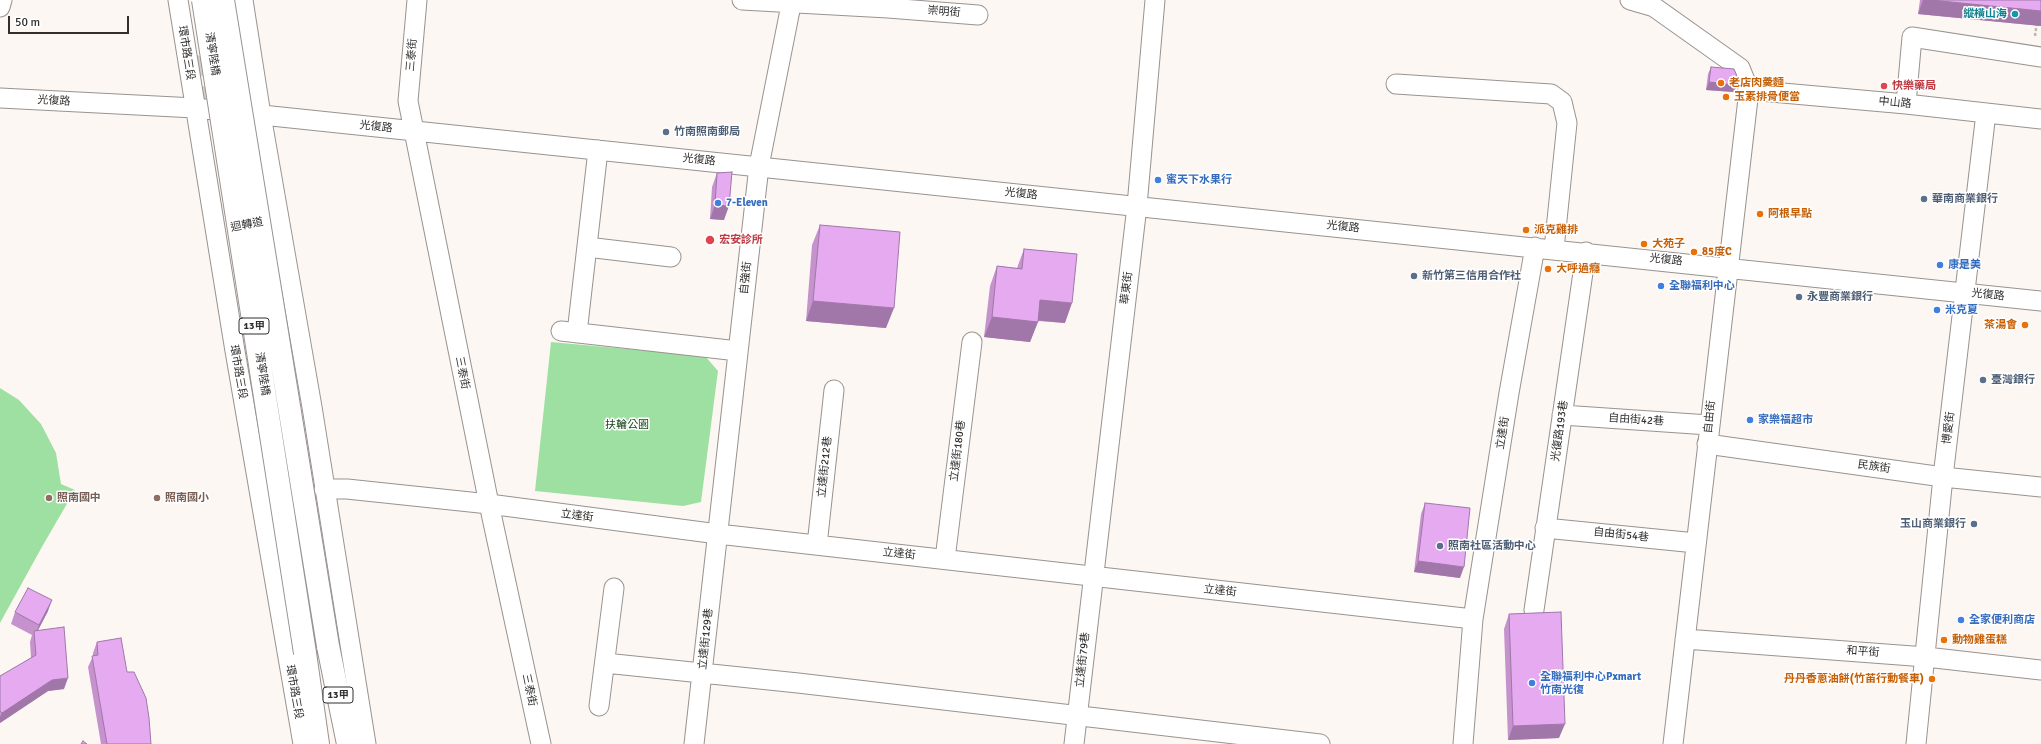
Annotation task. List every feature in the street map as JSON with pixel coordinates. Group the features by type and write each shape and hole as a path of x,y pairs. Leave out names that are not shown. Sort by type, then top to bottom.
{"main road":[{"name":"清寧陸橋","path":"203,0 305,653"},
{"name":"清寧陸橋","path":"223,0 328,646 348,744"},
{"name":"環市路三段","path":"305,653 318,744"}],"street":[{"path":"0,7 2,0"},
{"name":"環市路三段","path":"178,0 194,108 303,744"},
{"path":"243,0 261,115 312,407 366,744"},
{"name":"三泰街","path":"417,0 408,101 489,504 541,744"},
{"name":"崇明街","path":"742,0 888,4 978,15"},
{"name":"華東街","path":"1092,576 1136,206 1154,0"},
{"path":"1630,0 1654,7 1740,68 1749,90"},
{"name":"自強街","path":"718,534 759,166 792,1"},
{"path":"1906,104 1912,37 2041,57"},
{"name":"立達街","path":"1396,84 1551,94 1562,102 1567,123 1544,248 1509,394 1473,619 1463,744"},
{"name":"中山路","path":"1749,90 1906,104 2041,119"},
{"name":"自由街","path":"1673,744 1727,267 1749,90"},
{"name":"光復路","path":"0,98 194,108 1586,252 2041,301"},
{"name":"博愛街","path":"1916,744 1944,477 1986,113"},
{"path":"598,150 587,248 569,332 738,351"},
{"name":"迴轉道","path":"211,209 275,197"},
{"name":"迴轉道","path":"215,231 279,219"},
{"path":"587,248 671,257"},
{"name":"光復路193巷","path":"1534,610 1586,252"},
{"name":"立達街180巷","path":"945,559 972,342"},
{"name":"立達街212巷","path":"817,545 834,390"},
{"name":"自由街42巷","path":"1562,415 1709,425"},
{"name":"民族街","path":"1707,444 1944,477 2041,487"},
{"name":"立達街","path":"324,489 347,489 489,504 718,534 1473,619"},
{"name":"自由街54巷","path":"1546,528 1696,543"},
{"name":"立達街129巷","path":"694,744 718,534"},
{"name":"立達街79巷","path":"1074,744 1092,576"},
{"path":"599,706 606,663 614,588"},
{"name":"和平街","path":"1685,639 1926,657 2041,670"},
{"path":"606,663 1320,744"}],"path":[{"path":"2035,36 2038,14"}],"green space":[{"name":"扶輪公園","path":"551,342 705,356 718,371 701,502 683,506 535,491"},
{"path":"0,388 19,400 41,424 56,453 61,484 75,490 0,623"}],"building":[{"path":"1931,0 2041,0 2041,11"},
{"path":"1711,67 1734,69 1737,76 1737,85 1709,82"},
{"path":"732,172 729,206 715,205 717,173"},
{"path":"820,225 900,232 894,308 813,301"},
{"path":"1024,249 1077,254 1072,303 1040,300 1038,322 992,317 997,266 1022,269"},
{"name":"照南社區活動中心","path":"1425,503 1470,508 1464,567 1418,561"},
{"path":"28,588 52,600 39,625 15,612"},
{"name":"全聯福利中心Pxmart 竹南光復","path":"1561,612 1565,724 1513,726 1509,614"},
{"path":"64,627 68,678 52,680 2,713 0,711 0,676 36,655 34,631"},
{"path":"121,638 127,672 134,672 146,698 151,744 107,744 92,656 98,655 97,642"}],"tunnel":[{"path":"195,104 208,45"}],"place":[{"name":"縱橫山海","path":"2015,14"},
{"name":"老店肉羮麵","path":"1721,83"},
{"name":"快樂藥局","path":"1884,86"},
{"name":"玉素排骨便當","path":"1726,97"},
{"name":"竹南照南郵局","path":"666,132"},
{"name":"蜜天下水果行","path":"1158,180"},
{"name":"華南商業銀行","path":"1924,199"},
{"name":"7-Eleven","path":"718,203"},
{"name":"阿根早點","path":"1760,214"},
{"name":"派克雞排","path":"1526,230"},
{"name":"宏安診所","path":"710,240"},
{"name":"大苑子","path":"1644,244"},
{"name":"85度C","path":"1694,252"},
{"name":"康是美","path":"1940,265"},
{"name":"大呼過癮","path":"1548,269"},
{"name":"新竹第三信用合作社","path":"1414,276"},
{"name":"全聯福利中心","path":"1661,286"},
{"name":"永豐商業銀行","path":"1799,297"},
{"name":"米克夏","path":"1937,310"},
{"name":"茶湯會","path":"2025,325"},
{"name":"臺灣銀行","path":"1983,380"},
{"name":"家樂福超市","path":"1750,420"},
{"name":"照南國中","path":"49,498"},
{"name":"照南國小","path":"157,498"},
{"name":"玉山商業銀行","path":"1974,524"},
{"name":"照南社區活動中心","path":"1440,546"},
{"name":"全家便利商店","path":"1961,620"},
{"name":"動物雞蛋糕","path":"1944,640"},
{"name":"丹丹香蔥油餅(竹苖行動餐車)","path":"1932,679"},
{"name":"全聯福利中心Pxmart 竹南光復","path":"1532,683"}]}
